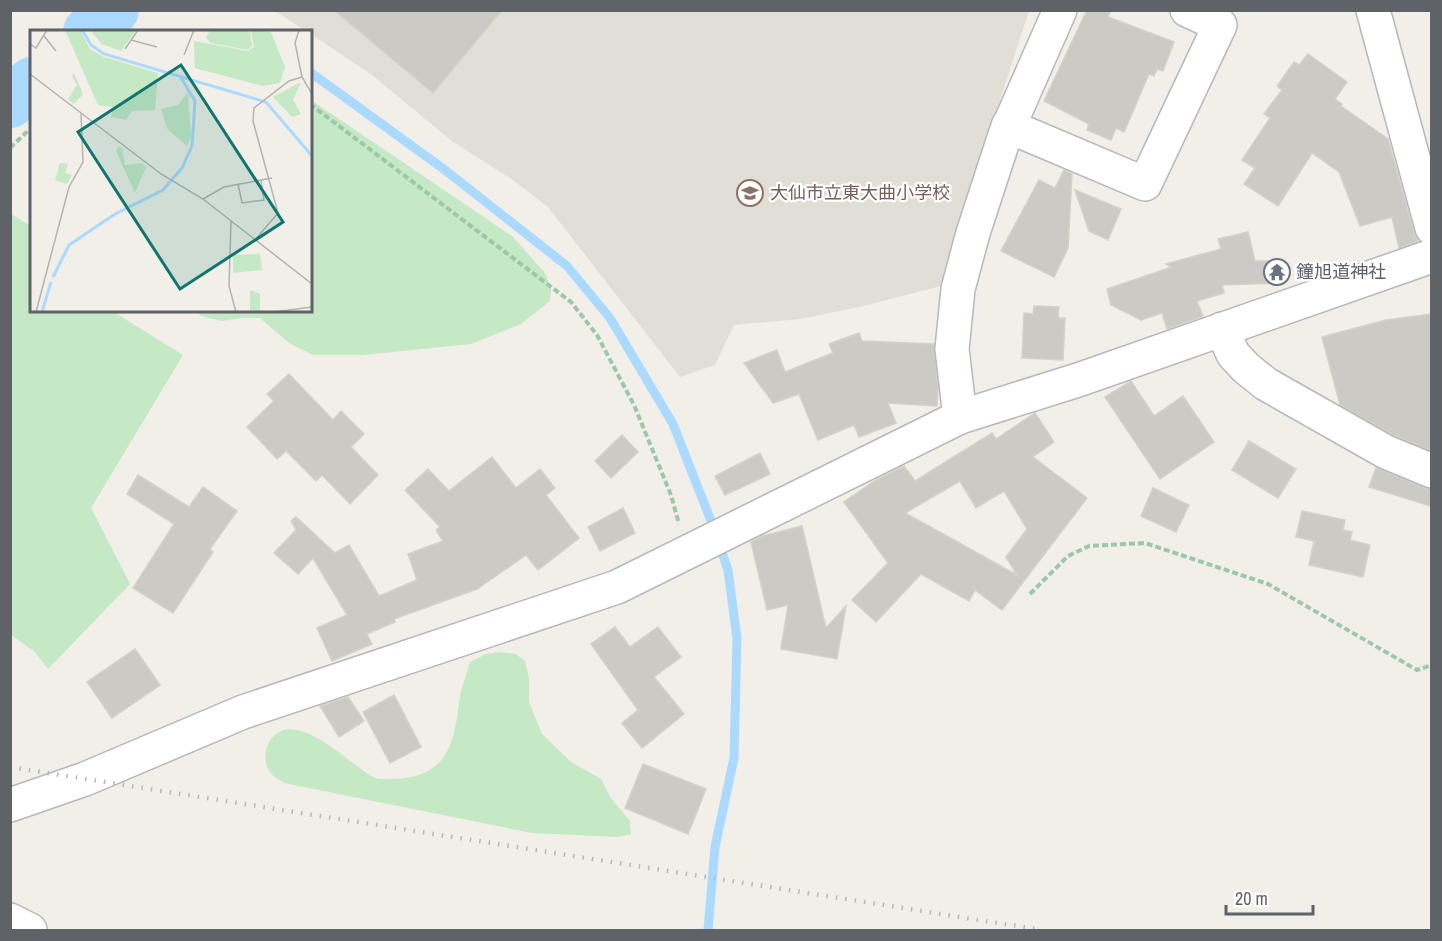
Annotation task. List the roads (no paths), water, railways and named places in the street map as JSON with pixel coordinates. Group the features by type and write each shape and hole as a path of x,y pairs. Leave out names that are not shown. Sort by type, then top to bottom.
{"street":[{"path":"960,417 952,349 958,289 973,233 1008,126 1060,10"},
{"path":"1008,126 1145,184 1220,25 1187,10"},
{"path":"1373,10 1431,228"},
{"path":"10,806 85,779 243,712 616,587 960,417 1078,380 1431,256"},
{"path":"1222,329 1233,354 1266,384 1386,452 1431,471"},
{"path":"10,920 30,930"}],"waterway":[{"path":"91,30 113,10"},
{"path":"312,73 445,170 567,266 610,318 673,424 715,531"},
{"path":"10,102 30,85"},
{"path":"708,930 715,847 734,758 737,639 728,570 719,544"}],"railway":[{"path":"10,767 1042,930"}],"place":[{"name":"大仙市立東大曲小学校","path":"750,193"},
{"name":"鐘旭道神社","path":"1277,272"}]}
